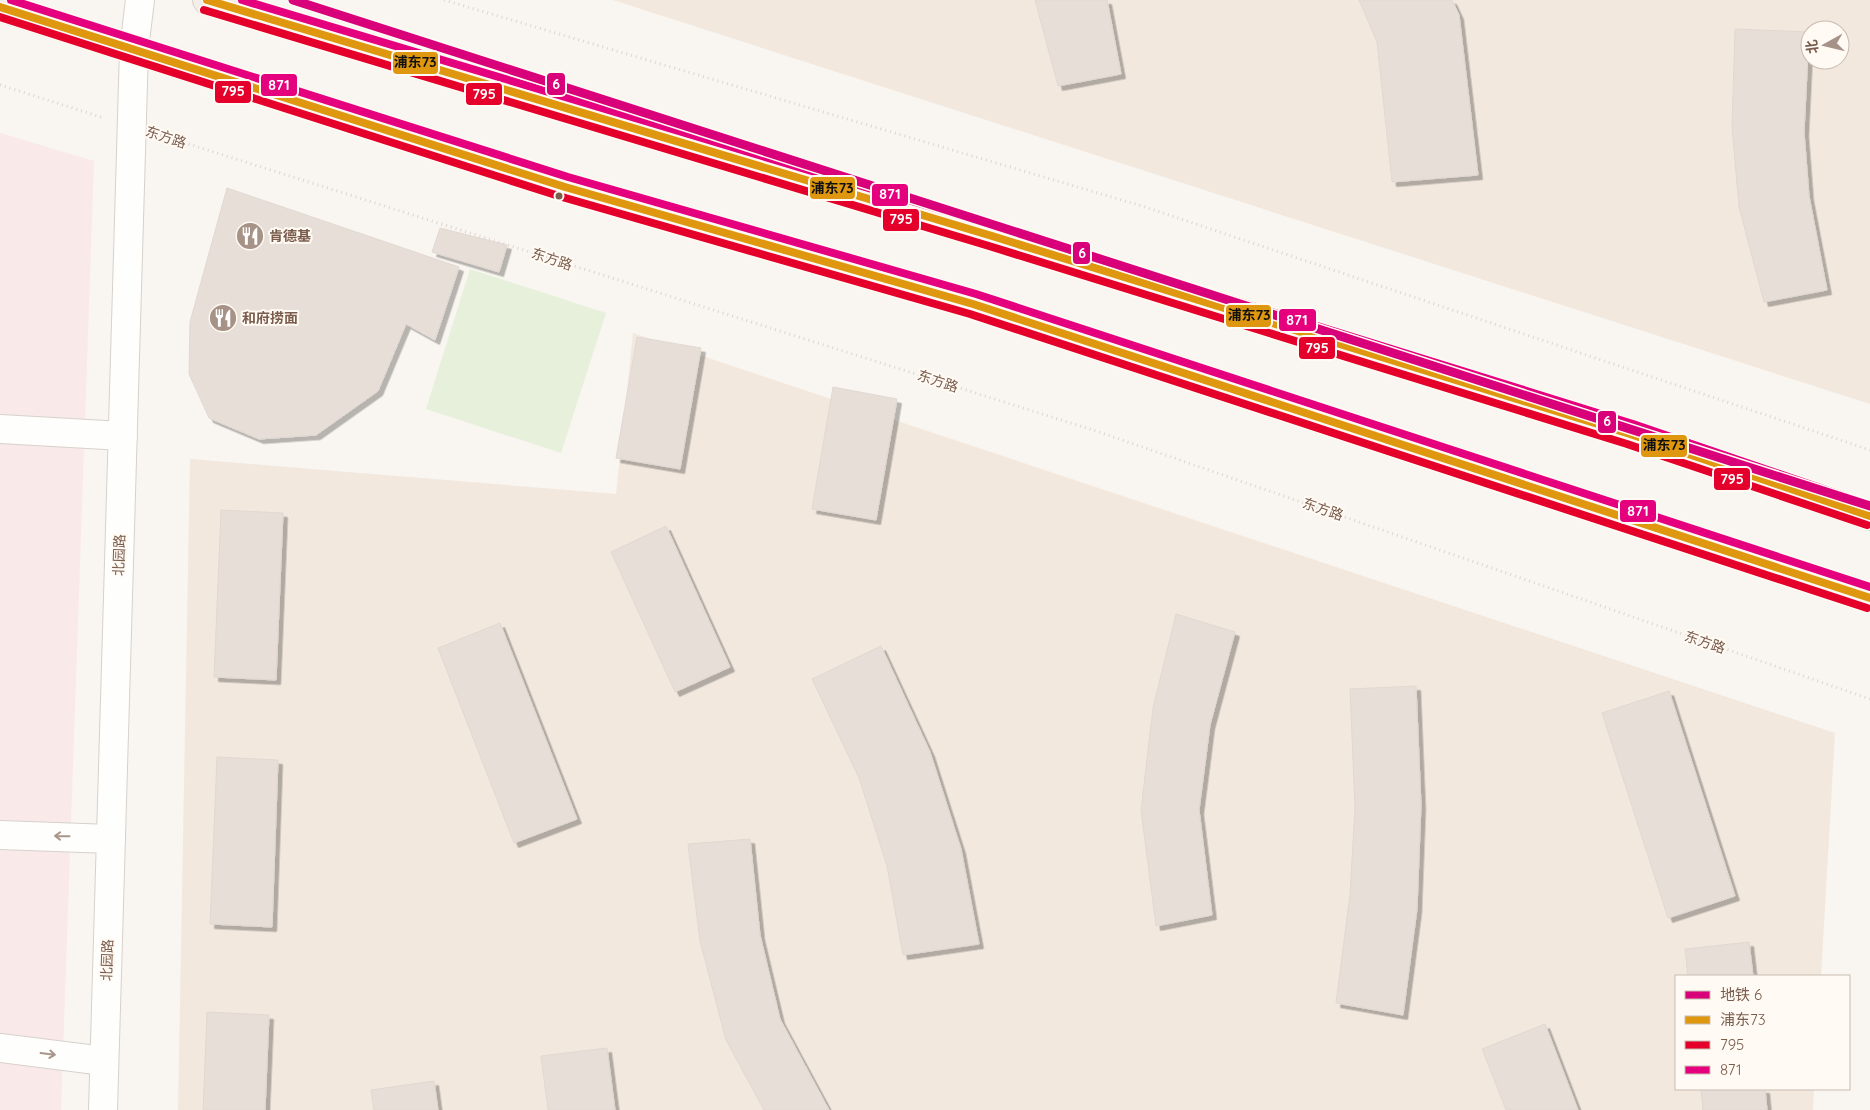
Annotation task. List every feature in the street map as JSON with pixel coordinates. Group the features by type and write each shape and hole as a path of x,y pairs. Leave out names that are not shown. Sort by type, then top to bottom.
{"main road":[{"path":"207,0 1011,242 1630,434 1870,516"},
{"path":"0,7 565,187 973,304 1870,598"}],"street":[{"name":"北园路","path":"102,1110 134,49 140,0"},
{"path":"0,429 123,436"},
{"path":"0,835 111,839"},
{"path":"0,1048 104,1061"}],"path":[{"path":"444,0 1142,206 1870,450"},
{"name":"东方路","path":"0,85 1096,431 1870,699"}],"shaded area":[{"path":"613,0 1870,0 1870,404"},
{"path":"0,133 94,161 61,1110 0,1110"},
{"path":"633,333 1835,733 1821,975 1675,975 1675,1090 1814,1090 1813,1110 178,1110 190,459 616,494"}],"green space":[{"path":"470,269 606,313 561,453 426,409"}],"building":[{"path":"1035,0 1107,0 1121,74 1058,86"},
{"path":"1359,0 1452,0 1459,15 1478,175 1392,182 1377,42"},
{"path":"1735,29 1800,32 1800,70 1807,70 1804,132 1809,196 1827,290 1764,302 1739,207 1732,127"},
{"path":"227,188 459,267 435,340 406,324 378,391 316,435 259,439 209,418 189,374 190,322"},
{"path":"440,228 507,245 499,272 432,252"},
{"path":"637,337 701,348 680,469 616,458"},
{"path":"833,387 897,399 876,520 812,509"},
{"path":"221,510 283,513 276,680 214,677"},
{"path":"666,526 730,667 675,692 611,552"},
{"path":"1176,614 1235,632 1210,725 1199,810 1212,915 1156,926 1141,810 1153,708"},
{"path":"500,623 577,819 514,843 438,648"},
{"path":"881,646 930,752 961,849 979,944 903,955 887,866 859,778 812,679"},
{"path":"1416,686 1421,805 1417,909 1403,1015 1336,1003 1350,895 1355,807 1350,689"},
{"path":"1669,691 1735,896 1668,918 1602,713"},
{"path":"217,757 278,760 272,927 210,924"},
{"path":"750,839 760,935 780,1019 829,1110 764,1110 726,1040 700,941 688,844"},
{"path":"1749,942 1753,975 1688,975 1685,949"},
{"path":"207,1012 269,1015 265,1110 203,1110"},
{"path":"1545,1024 1578,1110 1506,1110 1482,1049"},
{"path":"607,1048 615,1110 548,1110 541,1056"},
{"path":"434,1081 438,1110 374,1110 371,1090"},
{"path":"1701,1090 1765,1090 1767,1110 1703,1110"}],"metro line":[{"name":"6","path":"293,0 1870,506"}],"transit line":[{"name":"871","path":"11,0 568,177 976,294 1870,587"},
{"name":"浦东73","path":"207,0 992,236 1630,434 1870,516"},
{"name":"871","path":"242,0 995,226 1633,424 1870,505"},
{"name":"浦东73","path":"0,7 565,187 973,304 1870,598"},
{"name":"795","path":"204,10 989,246 1627,444 1867,525"},
{"name":"795","path":"0,17 562,197 970,314 1867,608"}],"place":[{"name":"肯德基","path":"250,236"},
{"name":"和府捞面","path":"223,318"}]}
